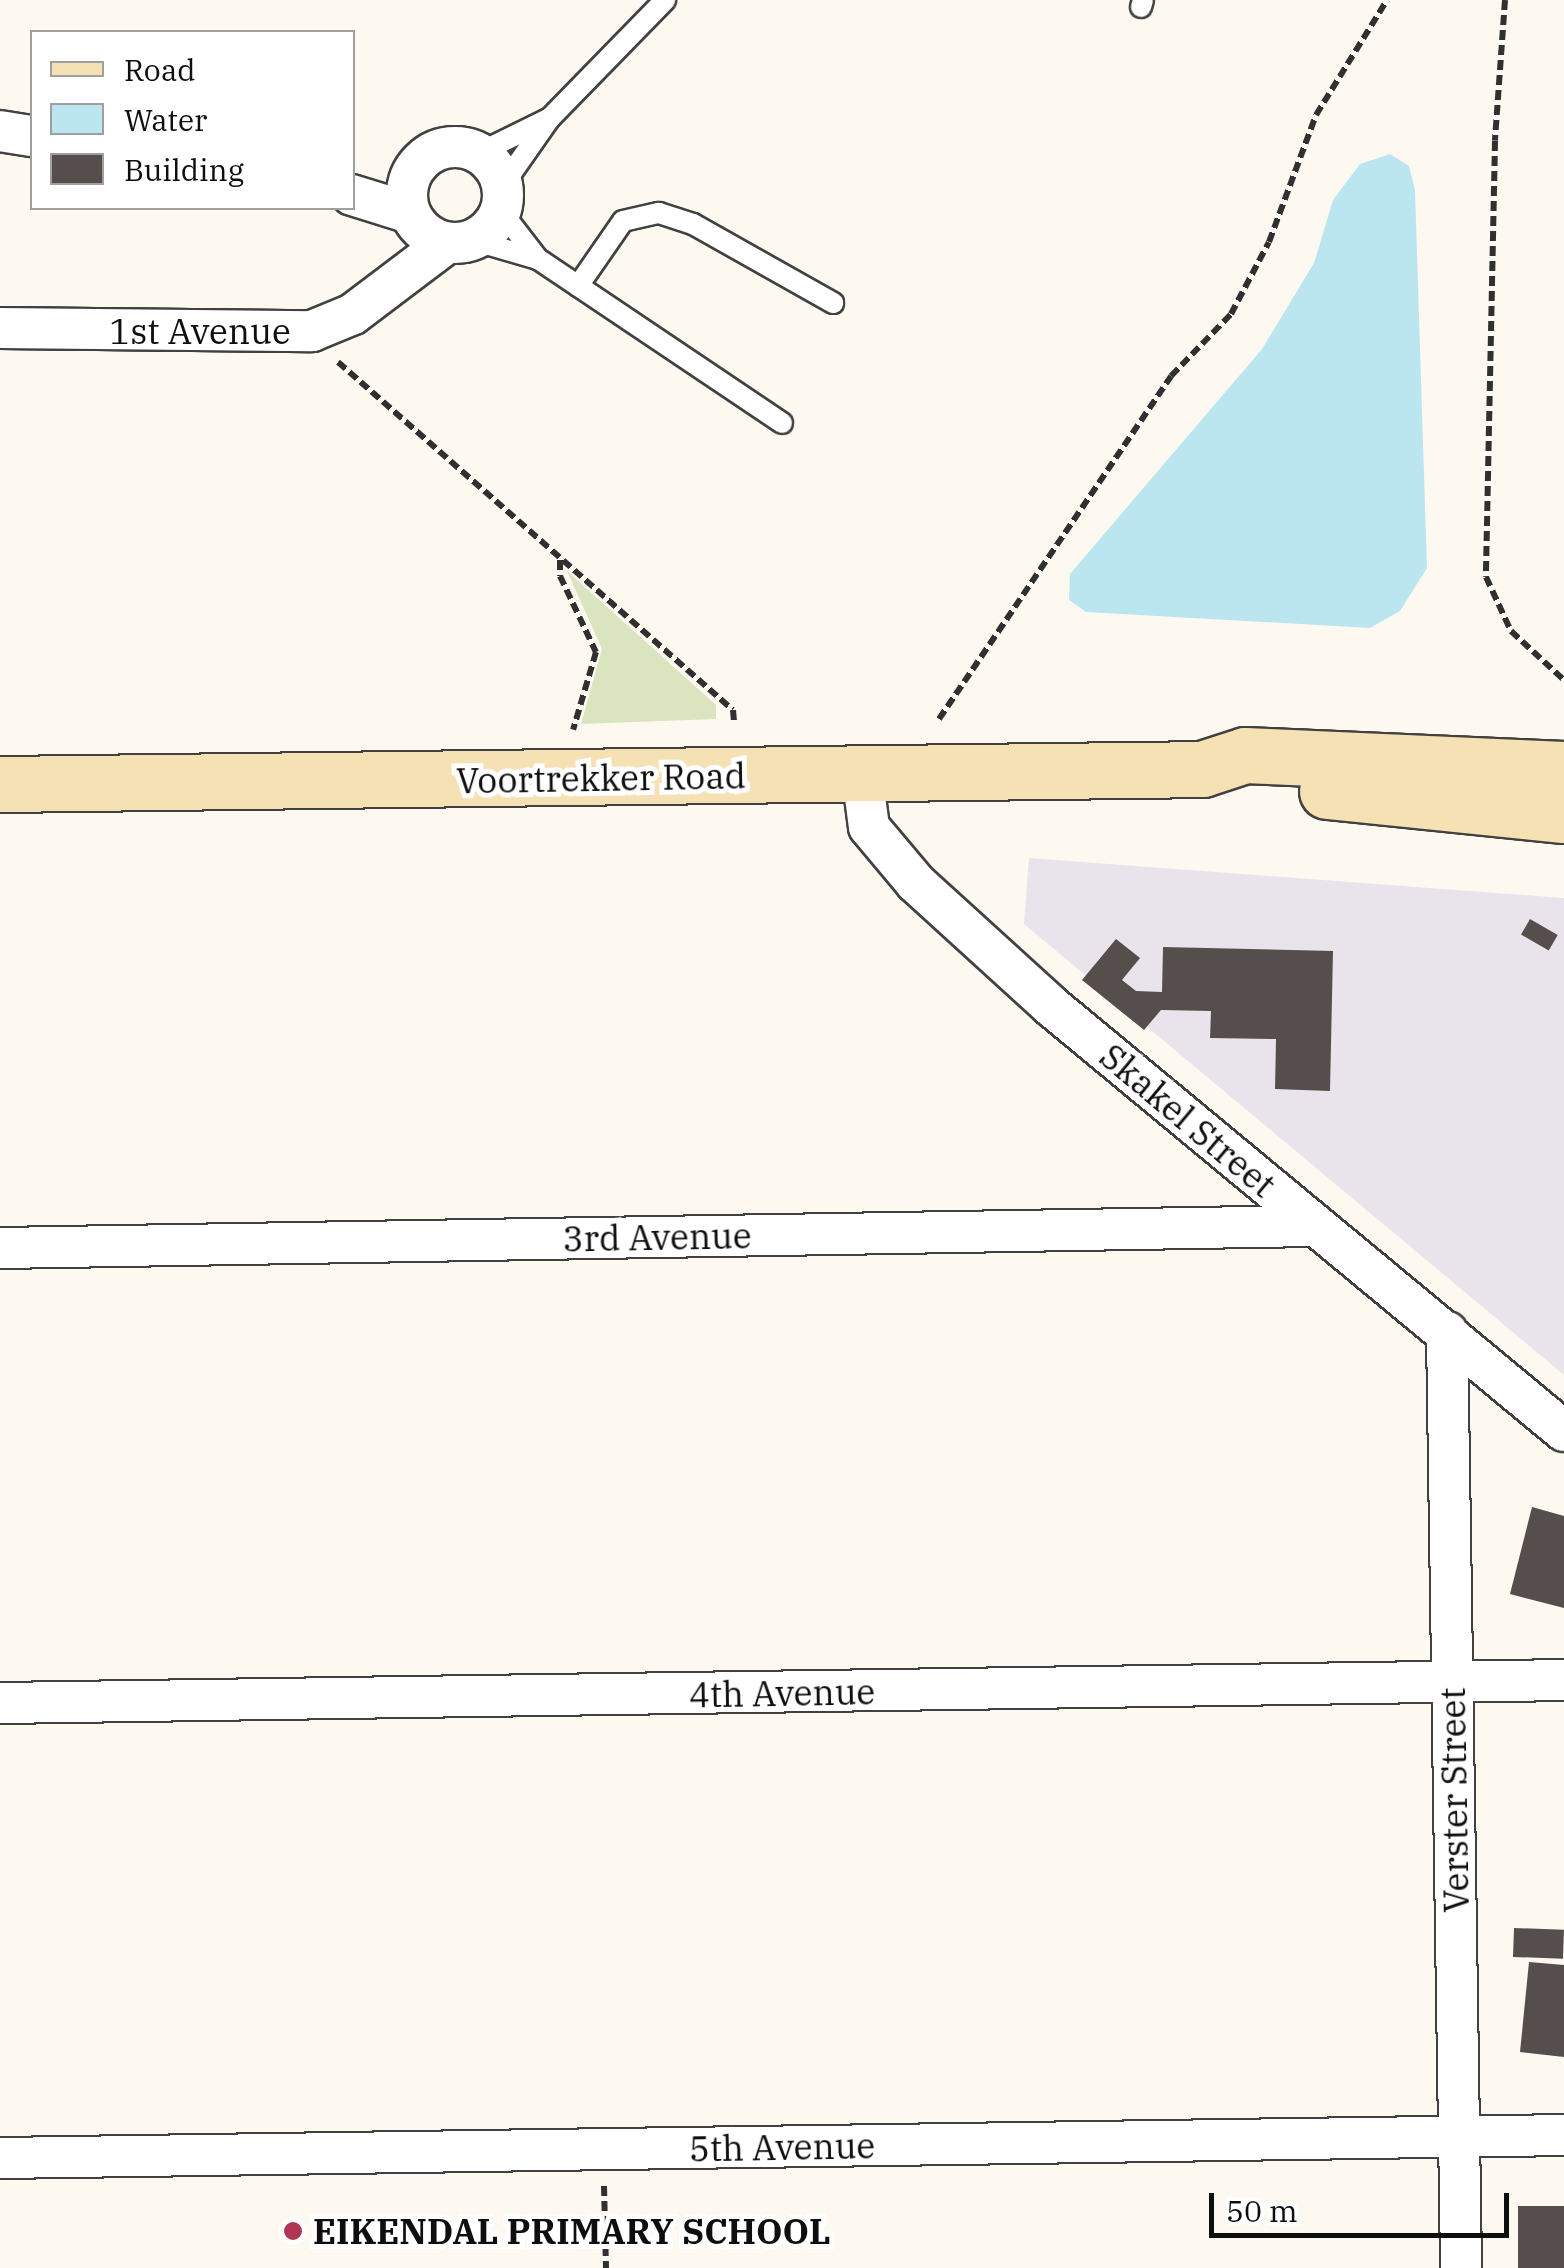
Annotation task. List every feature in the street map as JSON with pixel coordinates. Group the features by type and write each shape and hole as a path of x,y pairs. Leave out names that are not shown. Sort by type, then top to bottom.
{"main road":[{"name":"Voortrekker Road","path":"0,784 1202,769 1245,755 1564,768"},
{"name":"Voortrekker Road","path":"1202,769 1250,785 1564,815"}],"street":[{"path":"0,130 30,136"},
{"path":"412,202 420,160 448,146 494,183"},
{"path":"355,182 412,202 459,241"},
{"name":"1st Avenue","path":"0,328 283,336 333,324 386,284 459,241 494,183"},
{"path":"355,195 412,202"},
{"name":"1st Avenue","path":"386,284 412,202"},
{"name":"Skakel Street","path":"862,774 870,827 916,883 1314,1226 1564,1430"},
{"name":"3rd Avenue","path":"0,1248 1314,1226"},
{"name":"Verster Street","path":"1447,1332 1461,2268"},
{"name":"4th Avenue","path":"0,1703 1564,1680"},
{"name":"5th Avenue","path":"0,2158 1564,2135"}],"lane":[{"path":"494,183 550,118 666,0"},
{"path":"494,183 550,118"},
{"path":"494,183 538,259"},
{"path":"578,286 623,221 659,213 693,224 833,304"},
{"path":"459,241 538,259 782,423"}],"path":[{"path":"939,719 1171,376 1231,314 1269,242 1316,115 1387,0"},
{"path":"1505,0 1495,140 1486,577 1511,631 1564,680"},
{"path":"330,355 733,710 734,722"},
{"path":"560,559 560,576 596,652 573,737"},
{"path":"602,2150 606,2268"}],"shaded area":[{"path":"1029,858 1564,898 1564,1375 1024,924"}],"green space":[{"path":"567,571 716,705 716,719 581,724 602,649"}],"water":[{"path":"1390,154 1409,166 1415,190 1427,568 1400,611 1370,628 1086,612 1069,600 1070,574 1262,349 1314,263 1333,200 1360,164"}],"building":[{"path":"1530,919 1558,935 1549,951 1521,935"},
{"path":"1116,939 1140,958 1122,980 1136,991 1162,992 1163,947 1333,951 1330,1091 1275,1089 1276,1039 1210,1038 1211,1011 1161,1010 1144,1030 1082,980"},
{"path":"1532,1507 1564,1516 1564,1608 1510,1594"},
{"path":"1514,1928 1564,1930 1563,1959 1513,1957"},
{"path":"1529,1962 1564,1965 1564,2057 1520,2052"},
{"path":"1518,2206 1564,2206 1564,2268 1518,2268"}],"place":[{"name":"EIKENDAL PRIMARY SCHOOL","path":"293,2231"}]}
